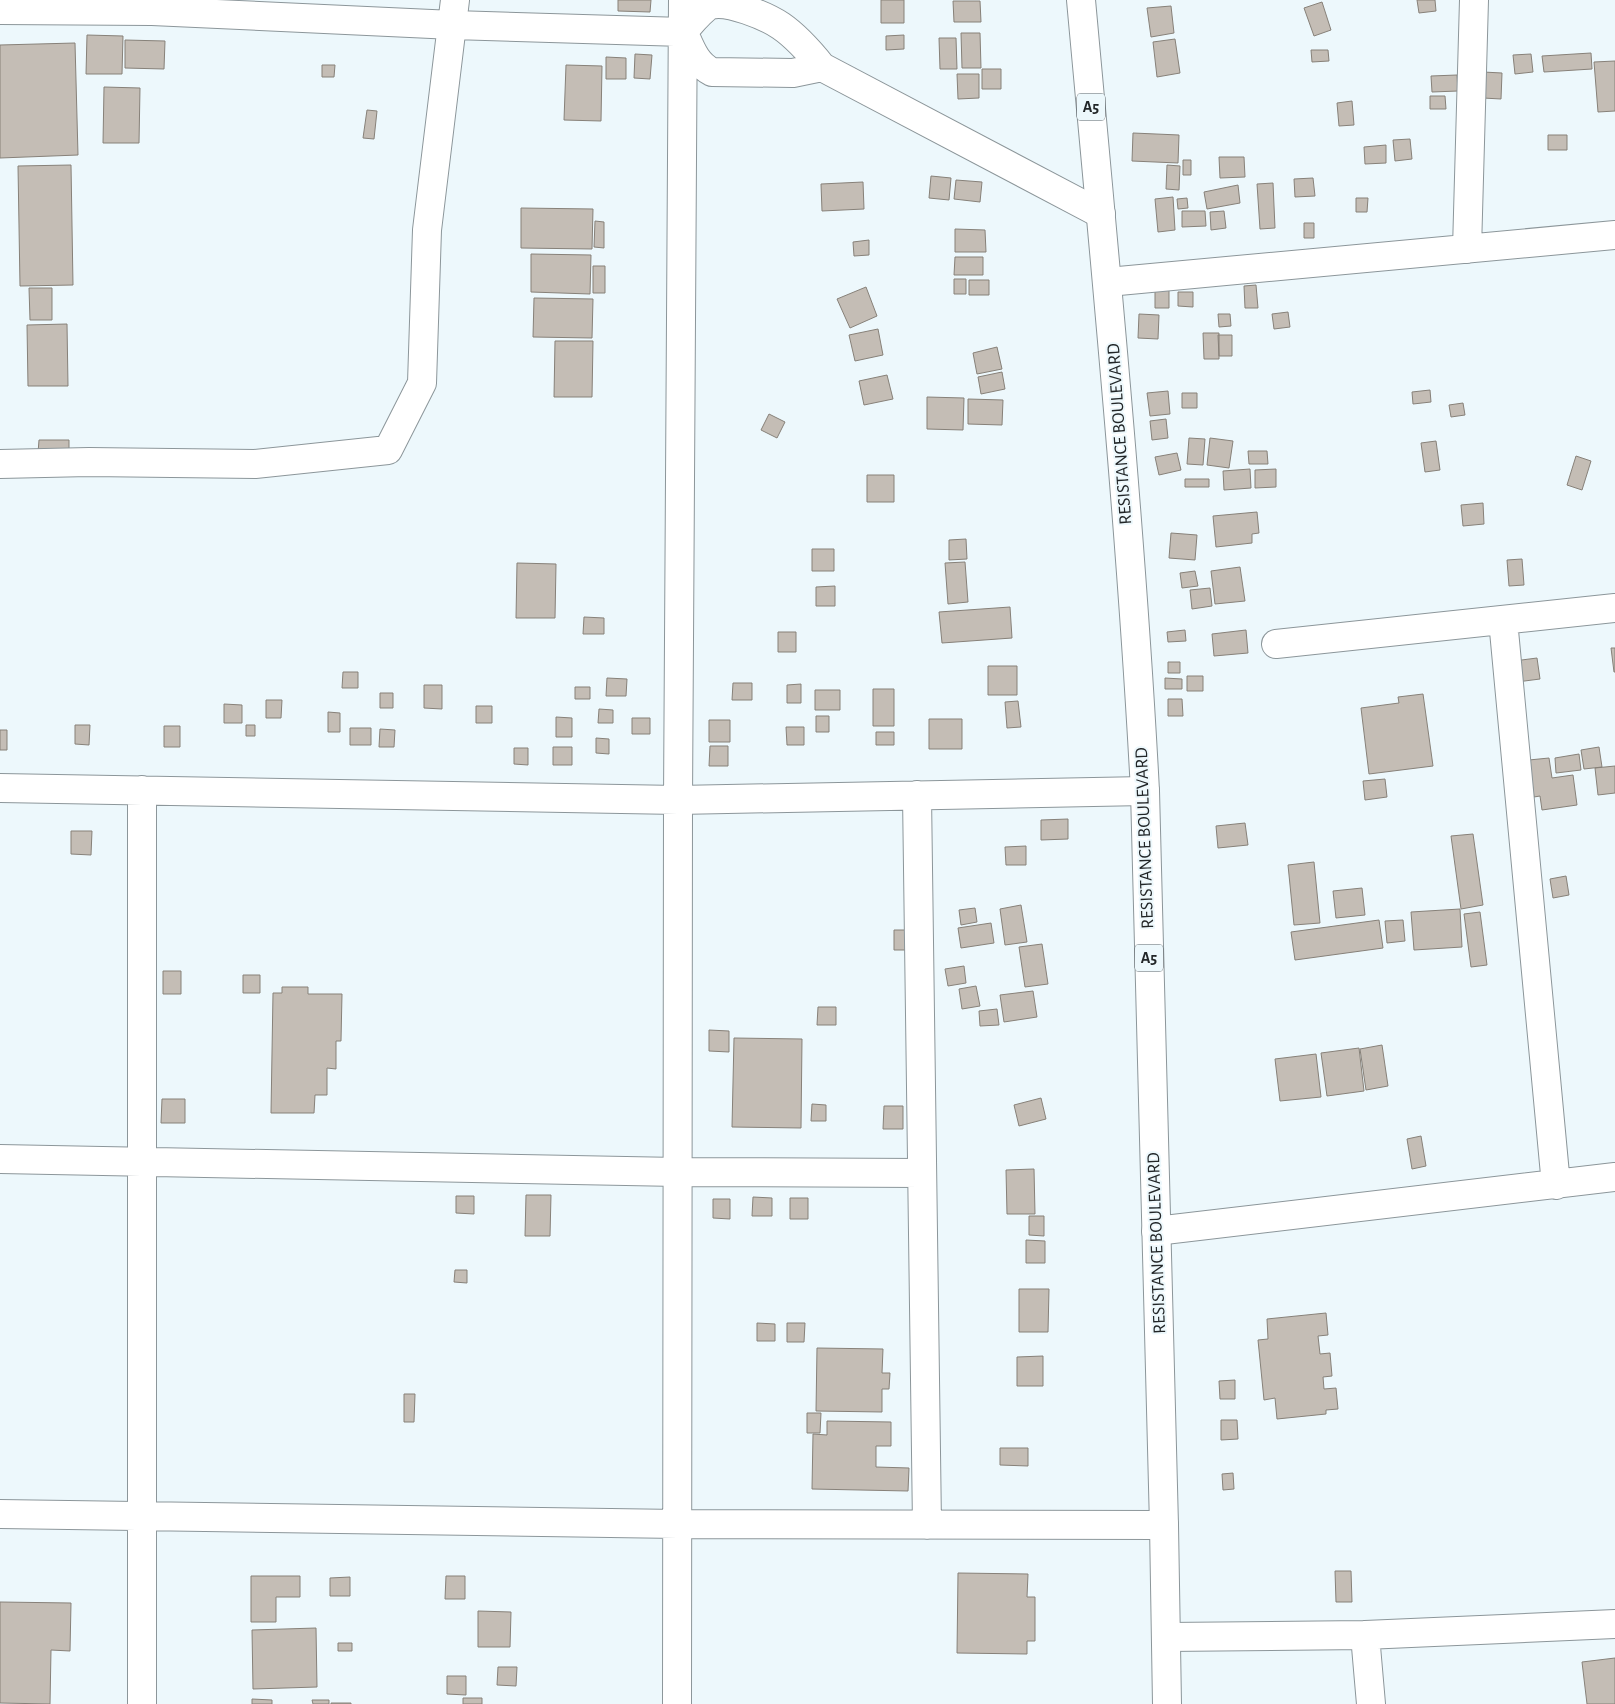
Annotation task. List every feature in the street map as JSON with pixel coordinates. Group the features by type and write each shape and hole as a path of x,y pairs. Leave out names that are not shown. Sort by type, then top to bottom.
{"main road":[{"path":"677,1704 678,800 683,0"},
{"name":"A5","path":"1081,0 1101,214"},
{"path":"1466,249 1474,0"},
{"path":"0,10 152,6 454,12 683,32 710,5 720,2 731,3 752,10 781,26 803,45 822,67 1101,214"},
{"path":"0,464 89,462 254,464 388,450 422,384 427,230 454,12"},
{"path":"683,32 695,58 702,67 712,72 792,73 822,67"},
{"name":"RESISTANCE BOULEVARD","path":"1101,214 1139,677 1145,791 1167,1704"},
{"path":"1108,282 1615,235"},
{"path":"1276,644 1615,608"},
{"path":"1503,620 1556,1185"},
{"path":"0,788 678,800 1145,791"},
{"path":"142,790 142,1704"},
{"path":"917,795 927,1525"},
{"path":"0,1160 678,1172 922,1173"},
{"path":"1156,1231 1615,1177"},
{"path":"0,1514 678,1524 1164,1525"},
{"path":"1166,1637 1365,1634 1615,1624"},
{"path":"1365,1634 1371,1704"}],"building":[{"path":"618,0 651,0 650,12 618,11"},
{"path":"881,0 904,0 904,23 881,23"},
{"path":"1417,0 1435,0 1436,11 1419,13"},
{"path":"953,1 980,1 981,22 954,22"},
{"path":"1322,2 1331,30 1314,36 1304,8"},
{"path":"1171,6 1174,33 1151,37 1147,8"},
{"path":"961,33 980,33 981,68 962,68"},
{"path":"87,35 123,36 122,74 86,74"},
{"path":"904,35 904,49 886,50 886,36"},
{"path":"939,38 956,38 957,69 940,69"},
{"path":"1175,39 1180,73 1157,77 1153,42"},
{"path":"125,40 165,41 164,69 125,68"},
{"path":"75,43 78,155 0,158 0,45"},
{"path":"1311,50 1328,50 1329,61 1312,62"},
{"path":"1591,53 1592,69 1544,72 1542,56"},
{"path":"635,54 652,55 650,79 634,78"},
{"path":"1531,54 1533,72 1515,74 1513,55"},
{"path":"606,57 626,58 626,79 606,79"},
{"path":"1615,61 1615,111 1598,112 1594,62"},
{"path":"322,65 335,65 334,77 322,77"},
{"path":"566,65 602,66 601,121 564,120"},
{"path":"982,69 1001,69 1001,89 982,89"},
{"path":"1483,72 1502,73 1501,99 1483,98"},
{"path":"957,74 979,74 979,98 958,99"},
{"path":"1457,75 1458,91 1432,92 1431,76"},
{"path":"104,87 140,88 139,143 103,143"},
{"path":"1430,96 1445,96 1446,109 1430,109"},
{"path":"1352,101 1354,125 1339,126 1337,103"},
{"path":"367,110 377,111 374,139 363,138"},
{"path":"1133,133 1179,135 1178,163 1132,161"},
{"path":"1548,135 1567,135 1567,150 1548,150"},
{"path":"1410,139 1412,159 1395,161 1393,140"},
{"path":"1386,145 1386,163 1365,164 1364,147"},
{"path":"1219,157 1244,157 1245,177 1220,178"},
{"path":"1183,160 1191,160 1191,175 1183,175"},
{"path":"71,165 73,285 20,286 18,166"},
{"path":"1167,165 1180,166 1179,190 1166,189"},
{"path":"931,176 951,178 949,200 929,198"},
{"path":"1313,178 1315,196 1295,197 1294,179"},
{"path":"956,180 982,182 980,202 954,199"},
{"path":"863,182 864,209 822,211 821,184"},
{"path":"1273,183 1275,228 1260,229 1257,184"},
{"path":"1238,185 1240,203 1207,209 1204,192"},
{"path":"1173,197 1175,230 1158,232 1155,199"},
{"path":"1187,198 1188,208 1178,209 1177,199"},
{"path":"1356,198 1368,198 1367,212 1356,212"},
{"path":"521,208 593,209 592,249 521,248"},
{"path":"1182,211 1205,211 1206,226 1182,227"},
{"path":"1224,211 1226,228 1211,230 1210,212"},
{"path":"595,221 604,222 604,248 594,247"},
{"path":"1304,223 1314,223 1314,238 1304,238"},
{"path":"955,229 985,230 986,252 955,252"},
{"path":"869,240 869,255 854,256 853,242"},
{"path":"531,254 591,255 590,294 531,292"},
{"path":"955,257 983,257 983,275 954,275"},
{"path":"593,266 605,266 605,293 593,293"},
{"path":"954,279 966,279 966,294 954,294"},
{"path":"969,280 989,280 989,295 969,295"},
{"path":"1256,285 1258,308 1245,308 1244,286"},
{"path":"866,287 877,316 850,328 837,299"},
{"path":"29,288 52,288 52,320 30,320"},
{"path":"1155,288 1169,288 1169,308 1155,308"},
{"path":"1178,292 1193,292 1193,307 1178,306"},
{"path":"534,298 593,299 592,338 533,337"},
{"path":"1288,312 1290,327 1274,329 1272,314"},
{"path":"1139,314 1159,315 1158,339 1138,338"},
{"path":"1218,314 1230,314 1231,326 1219,327"},
{"path":"67,324 68,386 28,386 27,325"},
{"path":"878,329 883,355 855,361 849,335"},
{"path":"1203,333 1219,333 1219,359 1204,359"},
{"path":"1218,335 1232,335 1232,356 1219,356"},
{"path":"555,341 593,341 592,397 554,397"},
{"path":"997,347 1002,369 977,374 973,353"},
{"path":"1002,372 1005,389 981,394 978,377"},
{"path":"887,375 893,399 864,405 859,381"},
{"path":"1430,390 1431,402 1413,404 1412,392"},
{"path":"1168,391 1170,414 1150,416 1147,393"},
{"path":"1182,393 1197,393 1197,408 1182,408"},
{"path":"927,397 964,398 963,430 927,429"},
{"path":"968,399 1003,400 1002,425 968,424"},
{"path":"1463,403 1465,415 1451,417 1449,405"},
{"path":"769,414 785,422 777,438 761,430"},
{"path":"1166,419 1168,438 1152,440 1150,421"},
{"path":"1189,438 1205,439 1203,465 1187,464"},
{"path":"1210,438 1233,441 1229,468 1207,465"},
{"path":"39,440 69,440 69,453 38,453"},
{"path":"1436,441 1440,470 1425,472 1421,443"},
{"path":"1248,451 1267,451 1268,464 1249,464"},
{"path":"1177,453 1181,470 1159,475 1155,457"},
{"path":"1576,456 1591,461 1582,490 1567,485"},
{"path":"1250,469 1251,488 1224,490 1223,471"},
{"path":"1276,469 1276,487 1255,488 1255,470"},
{"path":"867,475 894,475 894,502 867,502"},
{"path":"1185,479 1209,479 1209,487 1185,487"},
{"path":"1483,503 1484,524 1463,526 1461,505"},
{"path":"1257,512 1259,533 1252,534 1252,543 1216,547 1213,516"},
{"path":"1171,533 1197,535 1195,560 1169,558"},
{"path":"966,539 967,559 949,560 949,540"},
{"path":"812,549 834,549 834,571 812,571"},
{"path":"1522,559 1524,585 1509,586 1507,560"},
{"path":"965,562 968,602 948,604 945,563"},
{"path":"517,563 556,564 555,618 516,618"},
{"path":"1240,567 1245,601 1215,604 1211,571"},
{"path":"1195,571 1198,586 1182,588 1180,573"},
{"path":"835,586 835,606 816,606 816,587"},
{"path":"1210,588 1212,606 1192,609 1190,590"},
{"path":"1010,607 1012,638 942,643 939,612"},
{"path":"584,617 604,618 604,634 583,634"},
{"path":"1185,630 1186,641 1168,642 1167,632"},
{"path":"1246,630 1248,653 1214,656 1212,634"},
{"path":"778,632 796,632 796,652 778,652"},
{"path":"1611,648 1615,648 1615,672 1614,672"},
{"path":"1537,658 1540,679 1517,682 1514,661"},
{"path":"1168,662 1180,662 1180,673 1168,673"},
{"path":"988,666 1017,666 1017,695 988,695"},
{"path":"343,672 358,672 358,688 342,688"},
{"path":"1187,676 1203,676 1203,691 1187,691"},
{"path":"607,678 627,679 626,696 606,696"},
{"path":"1165,678 1182,679 1182,689 1165,689"},
{"path":"733,683 752,683 752,700 732,700"},
{"path":"801,684 801,703 787,703 787,685"},
{"path":"424,685 442,685 442,709 424,708"},
{"path":"575,687 590,687 590,699 575,699"},
{"path":"873,689 894,689 894,726 873,726"},
{"path":"815,690 840,690 840,710 815,710"},
{"path":"380,693 393,693 393,708 380,708"},
{"path":"1423,694 1433,766 1369,774 1361,708 1399,703 1398,697"},
{"path":"1168,699 1182,699 1183,716 1168,716"},
{"path":"266,700 282,700 281,718 266,718"},
{"path":"1018,701 1021,727 1007,728 1005,702"},
{"path":"224,704 242,705 242,723 224,723"},
{"path":"476,706 492,706 492,723 476,723"},
{"path":"599,709 613,710 613,723 598,723"},
{"path":"328,712 340,713 340,732 328,732"},
{"path":"816,716 829,716 829,732 816,732"},
{"path":"556,717 572,718 572,737 556,737"},
{"path":"632,718 650,718 650,734 632,734"},
{"path":"929,719 962,719 962,749 929,749"},
{"path":"709,720 730,720 730,742 709,742"},
{"path":"75,725 90,725 89,745 75,744"},
{"path":"246,725 255,725 255,736 246,736"},
{"path":"164,726 180,726 180,747 164,747"},
{"path":"786,727 804,727 804,745 787,745"},
{"path":"350,728 371,728 371,745 350,745"},
{"path":"380,729 395,730 394,747 379,747"},
{"path":"0,730 7,730 7,750 0,750"},
{"path":"876,732 894,732 894,745 876,745"},
{"path":"596,738 609,739 609,754 596,753"},
{"path":"710,746 728,746 728,766 709,766"},
{"path":"553,747 572,747 572,765 553,765"},
{"path":"1599,747 1602,767 1584,769 1581,750"},
{"path":"514,748 528,748 528,765 514,764"},
{"path":"1579,754 1581,770 1556,773 1555,758"},
{"path":"1549,758 1552,778 1573,775 1577,805 1542,810 1540,796 1534,797 1529,760"},
{"path":"1615,766 1615,793 1598,795 1595,768"},
{"path":"1385,779 1387,797 1365,800 1363,781"},
{"path":"1068,819 1068,839 1041,840 1041,820"},
{"path":"1245,823 1248,845 1218,848 1216,826"},
{"path":"71,831 92,831 91,855 71,854"},
{"path":"1473,834 1483,905 1461,909 1451,836"},
{"path":"1026,846 1026,865 1006,865 1005,847"},
{"path":"1314,862 1320,923 1294,925 1288,865"},
{"path":"1566,876 1569,895 1553,898 1550,879"},
{"path":"1362,888 1365,915 1336,918 1333,891"},
{"path":"1021,905 1027,942 1005,945 1000,909"},
{"path":"975,908 977,922 961,925 959,910"},
{"path":"1460,909 1462,947 1414,950 1411,912"},
{"path":"1480,912 1487,965 1471,967 1464,914"},
{"path":"1379,920 1383,948 1295,960 1291,932"},
{"path":"1403,920 1405,941 1387,943 1385,921"},
{"path":"991,923 994,943 961,948 958,928"},
{"path":"894,930 908,930 908,950 894,950"},
{"path":"1042,944 1048,984 1025,987 1019,947"},
{"path":"964,966 966,983 948,986 945,969"},
{"path":"163,971 181,971 181,994 163,994"},
{"path":"243,975 260,975 260,993 243,993"},
{"path":"976,986 980,1006 962,1009 959,989"},
{"path":"282,987 308,987 308,994 342,994 341,1041 336,1041 336,1069 327,1068 327,1095 315,1095 314,1113 271,1113 273,993 282,993"},
{"path":"1033,991 1037,1017 1004,1022 1000,995"},
{"path":"818,1007 836,1007 836,1025 817,1025"},
{"path":"997,1009 999,1025 980,1026 979,1011"},
{"path":"709,1030 729,1031 729,1052 709,1051"},
{"path":"734,1038 802,1039 801,1128 732,1127"},
{"path":"1382,1045 1388,1086 1366,1090 1360,1049"},
{"path":"1359,1048 1364,1091 1327,1096 1321,1053"},
{"path":"1316,1054 1321,1097 1280,1101 1275,1059"},
{"path":"1041,1098 1046,1119 1019,1126 1014,1105"},
{"path":"162,1099 185,1099 185,1123 161,1123"},
{"path":"812,1104 826,1105 826,1121 811,1121"},
{"path":"884,1106 903,1106 903,1129 883,1129"},
{"path":"1421,1136 1426,1166 1412,1169 1407,1139"},
{"path":"1034,1169 1035,1214 1007,1214 1006,1170"},
{"path":"526,1195 551,1195 550,1236 525,1236"},
{"path":"456,1196 474,1196 474,1214 456,1213"},
{"path":"753,1197 772,1198 772,1216 752,1216"},
{"path":"790,1198 808,1198 808,1219 790,1219"},
{"path":"713,1199 730,1199 730,1219 713,1218"},
{"path":"1029,1216 1044,1216 1044,1236 1029,1235"},
{"path":"1026,1240 1045,1241 1045,1263 1026,1263"},
{"path":"455,1270 467,1270 467,1283 454,1282"},
{"path":"1019,1289 1049,1289 1048,1332 1019,1332"},
{"path":"1326,1313 1328,1335 1318,1336 1320,1354 1330,1353 1332,1376 1323,1377 1324,1389 1336,1388 1338,1409 1326,1410 1326,1414 1277,1419 1275,1398 1264,1400 1258,1340 1268,1339 1267,1319"},
{"path":"757,1323 775,1324 775,1341 757,1341"},
{"path":"787,1323 805,1323 804,1342 787,1342"},
{"path":"817,1348 883,1349 882,1373 890,1373 889,1389 882,1389 882,1412 816,1411"},
{"path":"1043,1356 1043,1386 1017,1386 1017,1357"},
{"path":"1235,1380 1235,1399 1220,1399 1219,1381"},
{"path":"404,1394 415,1394 414,1422 404,1422"},
{"path":"807,1413 821,1413 820,1433 807,1433"},
{"path":"1221,1420 1237,1420 1238,1439 1221,1440"},
{"path":"827,1421 891,1422 891,1446 876,1446 876,1467 909,1468 908,1491 812,1489 813,1434 827,1435"},
{"path":"1000,1448 1028,1448 1028,1466 1000,1465"},
{"path":"1233,1473 1234,1489 1223,1490 1222,1474"},
{"path":"1335,1571 1351,1571 1352,1602 1336,1602"},
{"path":"958,1573 1028,1574 1027,1597 1035,1597 1035,1641 1027,1641 1027,1654 957,1653"},
{"path":"251,1576 300,1576 300,1597 276,1597 276,1622 251,1622"},
{"path":"446,1576 465,1576 465,1599 445,1599"},
{"path":"350,1577 350,1596 330,1596 330,1578"},
{"path":"0,1602 71,1603 70,1651 51,1650 50,1704 0,1703"},
{"path":"478,1611 511,1612 510,1647 478,1647"},
{"path":"316,1628 317,1687 253,1689 252,1630"},
{"path":"338,1643 352,1643 352,1651 338,1651"},
{"path":"1615,1658 1615,1704 1587,1704 1582,1662"},
{"path":"498,1667 517,1667 516,1686 497,1685"},
{"path":"447,1676 466,1676 466,1695 447,1694"},
{"path":"463,1698 482,1698 482,1704 463,1704"},
{"path":"252,1699 272,1700 272,1704 252,1704"},
{"path":"312,1700 329,1700 329,1704 313,1704"},
{"path":"351,1703 351,1704 331,1704"}]}
